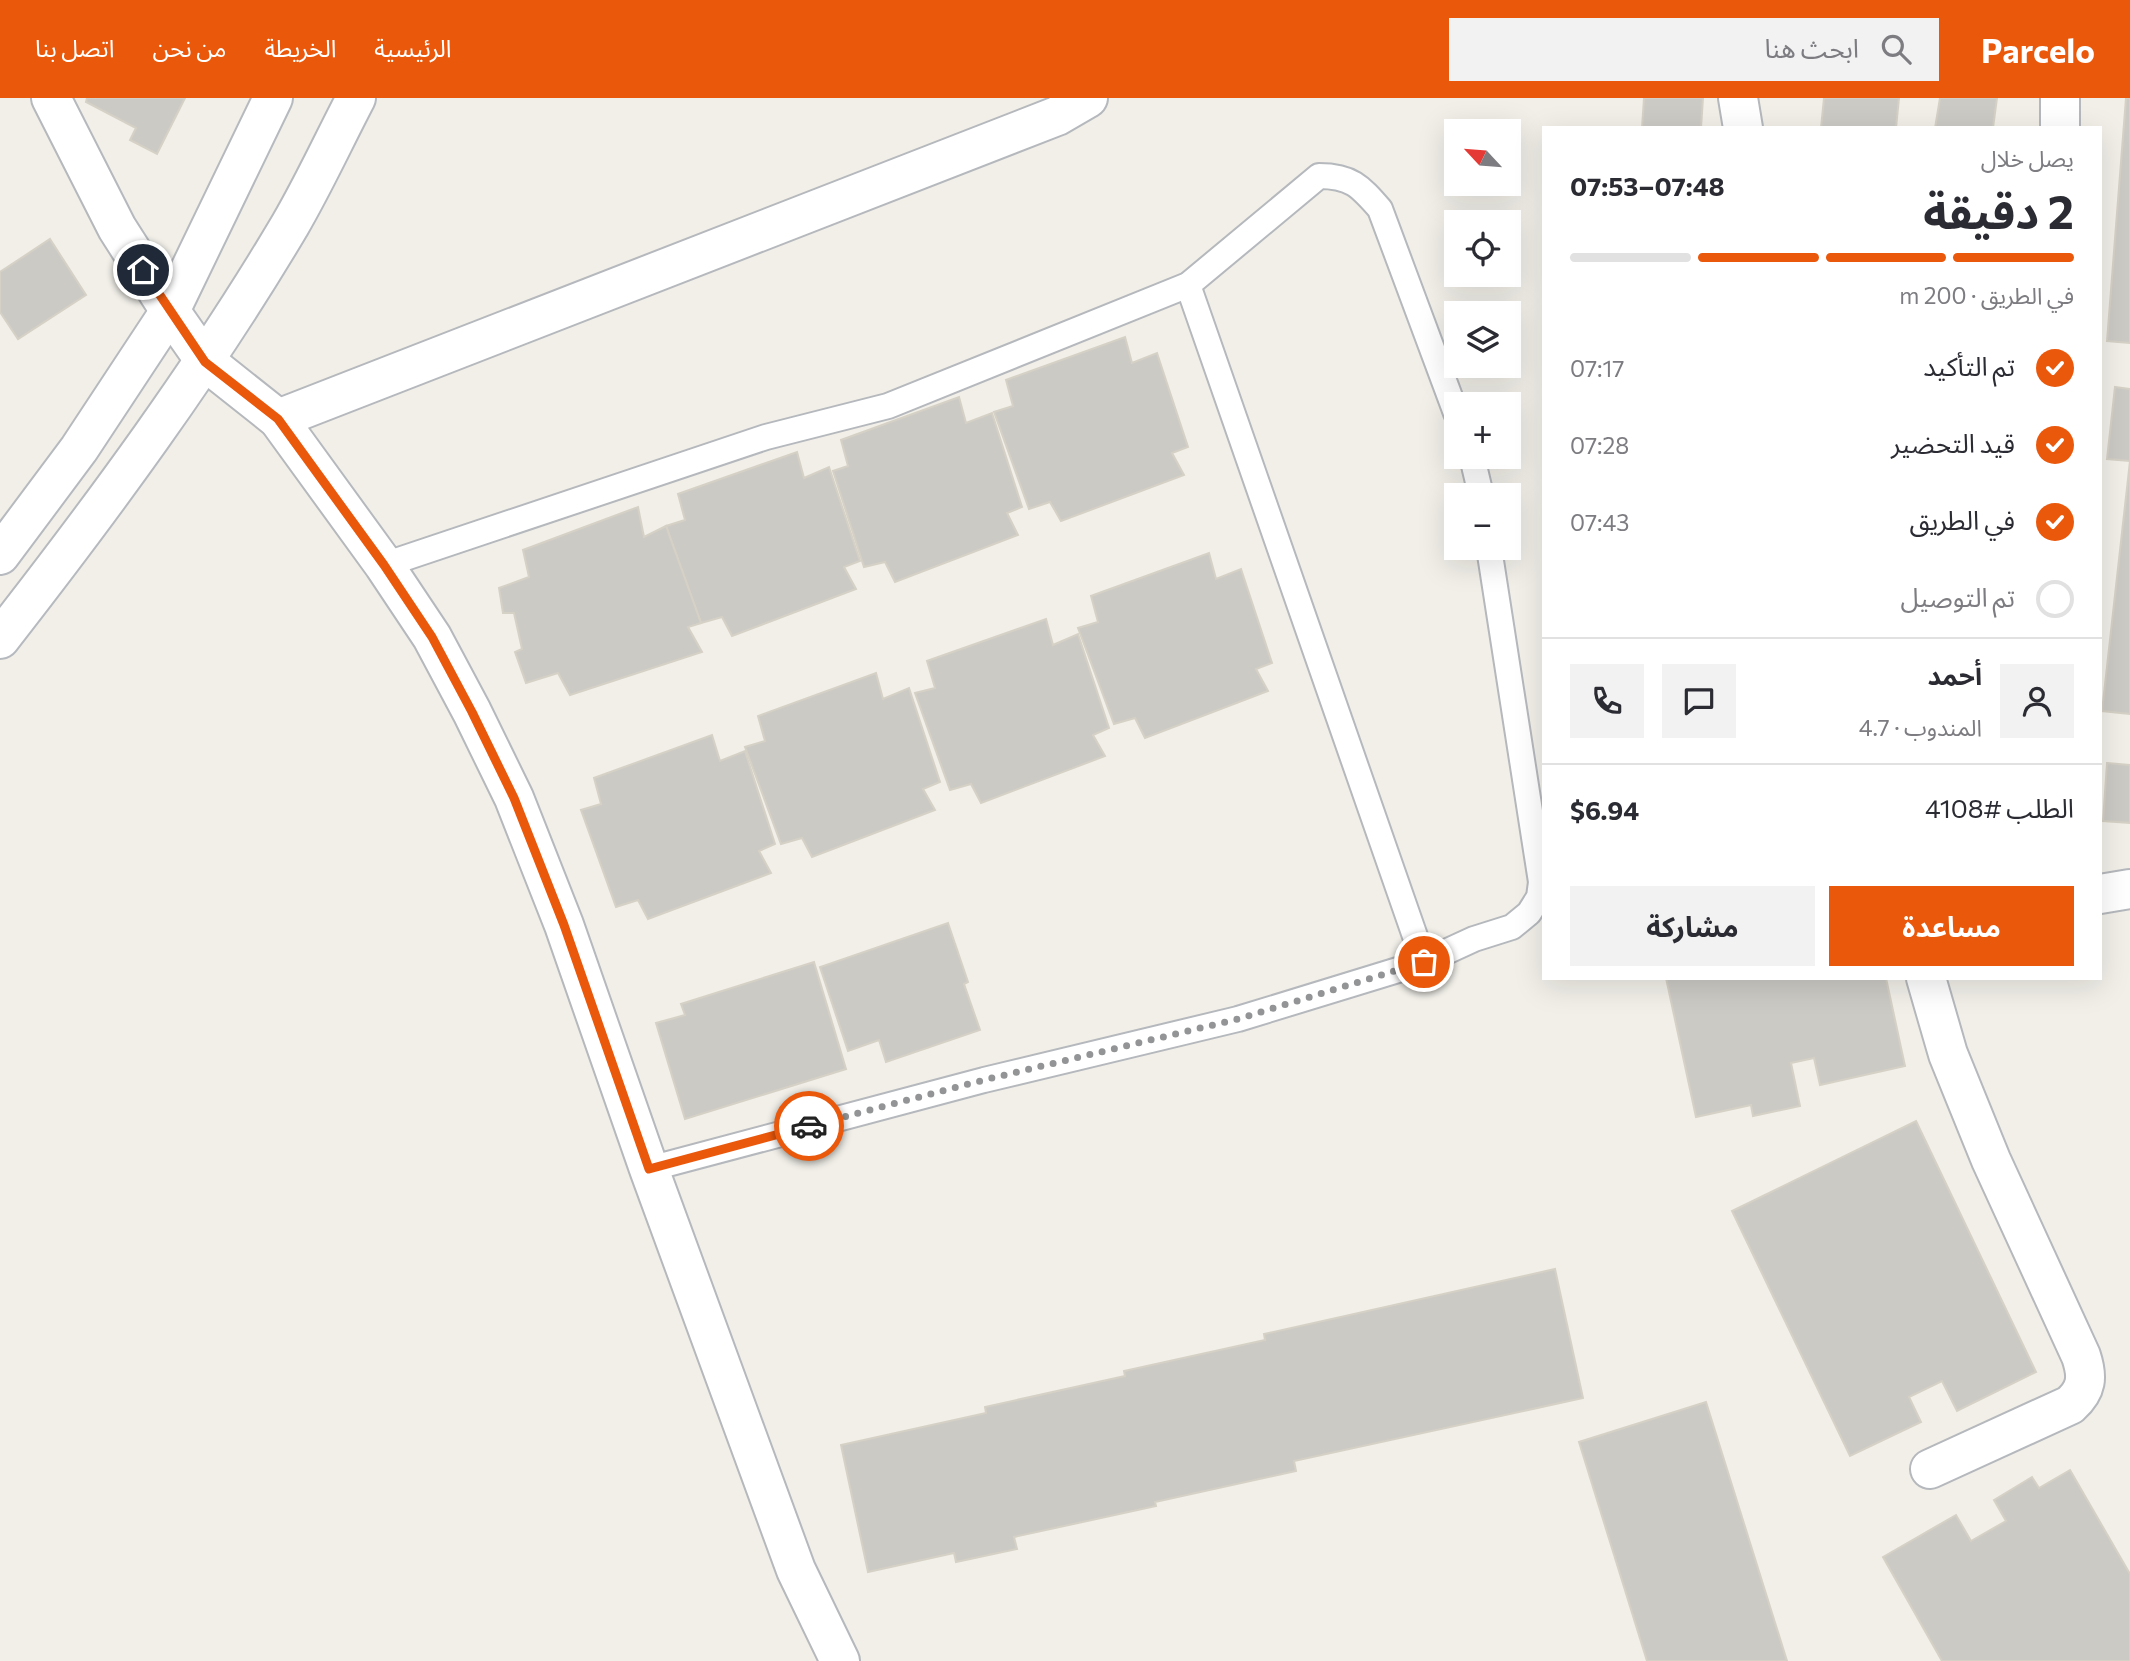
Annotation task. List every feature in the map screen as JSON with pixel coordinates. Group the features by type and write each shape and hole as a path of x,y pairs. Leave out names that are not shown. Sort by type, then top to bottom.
{"street":[{"path":"51,98 117,228 170,311 205,362 278,419 384,565 432,637 472,712 514,798 564,925 649,1169 796,1570 840,1661"},
{"path":"0,555 79,449 170,311 273,98"},
{"path":"0,639 205,362 291,224 356,98"},
{"path":"278,419 1057,116 1088,98"},
{"path":"1738,98 1743,126"},
{"path":"2060,98 2060,126"},
{"path":"2102,894 2130,889"},
{"path":"1927,980 1948,1054 1991,1160 2085,1368 2085,1385 2081,1396 2070,1405 1930,1469"}],"lane":[{"path":"384,565 766,437 888,406 1188,285 1319,176 1339,176 1362,188 1380,209 1448,392"},
{"path":"1188,285 1424,962"},
{"path":"649,1169 984,1080 1238,1019 1424,962 1474,939 1512,927 1529,913 1539,897 1541,882 1491,560"}],"building":[{"path":"87,98 185,98 157,154 130,140 136,128 86,102"},
{"path":"1644,98 1703,98 1701,126 1642,126"},
{"path":"1824,98 1899,98 1896,126 1821,126"},
{"path":"1940,98 1997,98 1993,126 1935,126"},
{"path":"2126,98 2130,98 2130,343 2107,341"},
{"path":"50,239 86,295 18,339 0,312 0,272"},
{"path":"1125,337 1132,363 1157,353 1188,447 1172,453 1184,475 1061,521 1050,502 1029,509 994,412 1013,406 1006,380"},
{"path":"2115,387 2130,389 2130,461 2107,459"},
{"path":"959,397 966,423 992,413 1022,507 1007,513 1018,535 895,582 885,562 864,567 833,471 848,466 841,440"},
{"path":"797,452 804,478 829,467 860,561 844,567 856,589 732,636 722,617 701,623 666,526 685,520 678,494"},
{"path":"2130,461 2130,714 2102,711"},
{"path":"638,507 644,537 666,526 701,623 688,627 702,652 570,695 558,673 526,683 515,652 522,649 514,613 503,613 499,588 529,577 523,550"},
{"path":"1209,553 1216,579 1241,569 1272,663 1256,669 1268,691 1145,738 1135,718 1114,724 1078,628 1098,622 1091,596"},
{"path":"1046,619 1053,645 1078,634 1109,728 1093,735 1105,756 981,803 971,784 950,790 915,693 935,688 927,661"},
{"path":"876,673 883,699 909,688 940,782 923,789 935,810 812,857 802,838 781,844 745,747 765,741 758,716"},
{"path":"712,735 720,761 745,751 775,844 759,851 771,873 648,919 638,900 616,907 581,810 601,804 594,778"},
{"path":"2107,763 2130,765 2130,823 2103,821"},
{"path":"948,923 968,982 964,984 980,1030 886,1062 879,1040 848,1051 820,967"},
{"path":"814,962 846,1069 685,1119 656,1023 685,1015 681,1004"},
{"path":"1666,980 1886,980 1905,1066 1820,1085 1814,1058 1791,1063 1800,1106 1753,1116 1751,1105 1696,1117"},
{"path":"1916,1121 2036,1372 1957,1411 1942,1381 1909,1397 1921,1422 1850,1456 1732,1211"},
{"path":"1555,1269 1583,1398 1294,1461 1296,1471 1155,1502 1156,1506 1014,1537 1017,1549 956,1562 954,1553 868,1572 841,1445 986,1413 985,1407 1125,1376 1124,1371 1265,1340 1264,1334"},
{"path":"1706,1402 1787,1661 1647,1661 1579,1442"},
{"path":"2070,1470 2130,1574 2130,1661 1942,1661 1883,1557 1956,1515 1971,1541 2006,1521 1994,1500 2032,1477 2039,1488"}],"way so far":[{"path":"809,1126 984,1080 1238,1019 1424,962"}],"route":[{"path":"143,270 205,362 278,419 384,565 432,637 514,798 564,925 649,1169 809,1126"}]}
